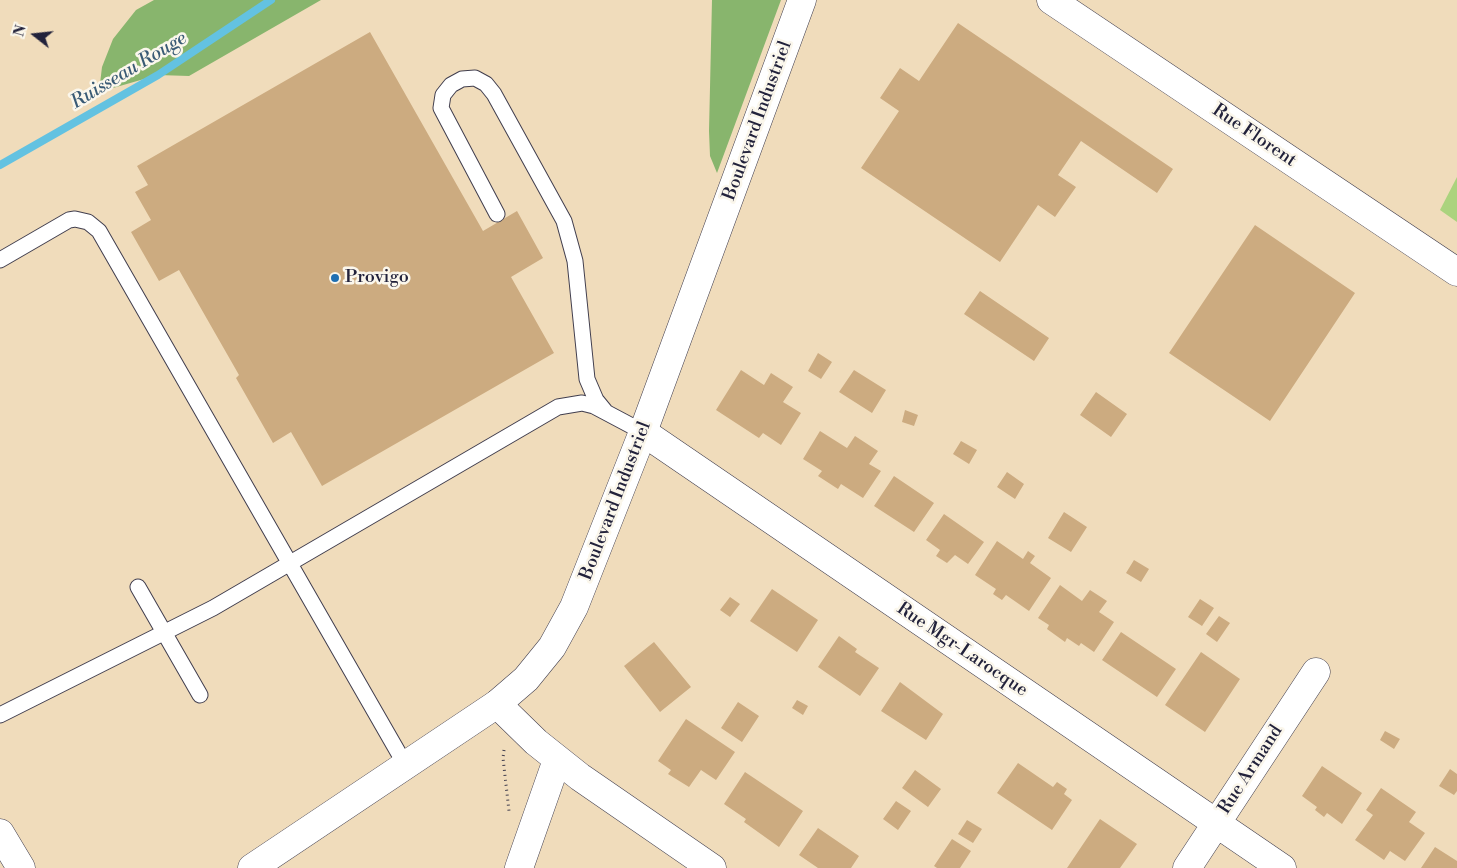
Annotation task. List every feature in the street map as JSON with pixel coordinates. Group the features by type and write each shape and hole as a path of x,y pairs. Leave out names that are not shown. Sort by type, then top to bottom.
{"street":[{"name":"Boulevard Industriel","path":"252,868 496,704 526,679 540,663 564,627 590,568 643,432 802,0"},
{"name":"Rue Florent","path":"1050,0 1457,272"},
{"name":"Rue Mgr-Larocque","path":"643,432 1282,868"},
{"name":"Rue Armand","path":"1187,868 1316,672"},
{"path":"496,704 557,760 712,868"},
{"path":"519,868 557,760"},
{"path":"0,833 21,868"}],"lane":[{"path":"497,214 442,108 443,95 450,85 462,79 475,78 486,84 494,94 564,221 575,261 587,379 596,400 604,411"},
{"path":"0,260 68,220 76,219 88,222 99,231 406,766"},
{"path":"0,716 165,633 552,410 569,404 582,403 604,411 643,432"},
{"path":"138,586 200,695"}],"path":[{"path":"516,724 508,739 503,758 511,827 530,835"}],"green space":[{"path":"154,0 321,0 189,76 158,75 99,92 102,67 113,39 136,10"},
{"path":"712,0 781,0 717,173 710,156 709,131"},
{"path":"1457,177 1457,222 1440,210"}],"building":[{"path":"958,23 1173,169 1157,193 1081,141 1058,175 1076,187 1055,217 1038,205 1000,262 861,168 899,111 880,98 900,68 919,81"},
{"path":"370,32 483,231 517,211 543,258 511,277 554,353 322,486 291,432 273,443 236,378 239,375 179,270 159,281 131,232 151,220 135,192 148,185 137,166"},
{"path":"1255,225 1355,293 1270,421 1169,353"},
{"path":"980,291 1049,338 1034,361 964,314"},
{"path":"818,353 832,362 821,379 808,371"},
{"path":"741,370 764,385 771,373 793,387 783,402 801,413 781,445 763,433 759,438 716,410"},
{"path":"854,370 886,390 872,413 839,392"},
{"path":"1096,392 1127,414 1111,437 1080,415"},
{"path":"905,410 918,415 914,426 902,422"},
{"path":"820,431 847,448 855,436 878,451 869,464 881,471 863,498 841,484 838,489 818,476 822,471 803,459"},
{"path":"961,441 977,450 969,464 953,454"},
{"path":"1007,472 1024,484 1015,499 997,487"},
{"path":"894,476 934,503 914,532 874,506"},
{"path":"1064,512 1087,527 1071,552 1048,538"},
{"path":"944,514 984,542 968,564 955,555 947,563 936,556 940,550 926,540"},
{"path":"997,541 1023,559 1028,551 1035,556 1030,563 1051,578 1029,611 1006,595 1002,600 993,594 996,589 975,575"},
{"path":"1134,560 1149,569 1141,582 1126,573"},
{"path":"1060,585 1082,601 1090,590 1107,601 1099,612 1114,622 1094,652 1081,643 1079,646 1067,638 1065,642 1047,629 1049,625 1038,618"},
{"path":"772,589 818,620 797,652 750,621"},
{"path":"730,597 740,604 730,617 720,610"},
{"path":"1200,599 1214,608 1202,626 1188,617"},
{"path":"1219,616 1230,623 1217,642 1206,634"},
{"path":"1121,632 1176,669 1157,697 1102,660"},
{"path":"839,636 857,649 855,652 879,668 860,696 818,667"},
{"path":"654,642 691,687 660,712 624,666"},
{"path":"1201,652 1240,679 1205,732 1165,705"},
{"path":"900,682 943,714 926,740 881,711"},
{"path":"797,700 808,706 803,715 792,708"},
{"path":"738,702 759,716 742,742 721,728"},
{"path":"686,719 735,752 716,780 701,770 689,787 668,774 671,770 658,761"},
{"path":"1385,731 1400,739 1394,749 1380,740"},
{"path":"1018,763 1053,787 1057,782 1067,789 1064,794 1072,800 1052,830 997,793"},
{"path":"1322,766 1362,793 1342,824 1327,813 1324,817 1315,810 1317,807 1302,796"},
{"path":"1450,769 1457,774 1457,791 1454,795 1439,786"},
{"path":"915,770 941,789 928,807 902,788"},
{"path":"745,772 803,811 779,847 744,822 746,819 724,804"},
{"path":"1381,788 1416,812 1409,822 1425,833 1405,861 1390,851 1384,860 1355,840 1373,815 1366,810"},
{"path":"896,801 911,811 898,830 883,819"},
{"path":"1100,819 1137,844 1120,868 1067,868"},
{"path":"967,820 982,829 973,843 958,834"},
{"path":"818,828 859,856 851,868 818,868 799,855"},
{"path":"952,839 971,851 960,868 937,868 934,866"},
{"path":"1435,847 1457,861 1457,868 1421,868"}],"waterway":[{"name":"Ruisseau Rouge","path":"0,165 158,75 271,0"}],"place":[{"name":"Provigo","path":"335,278"}]}
